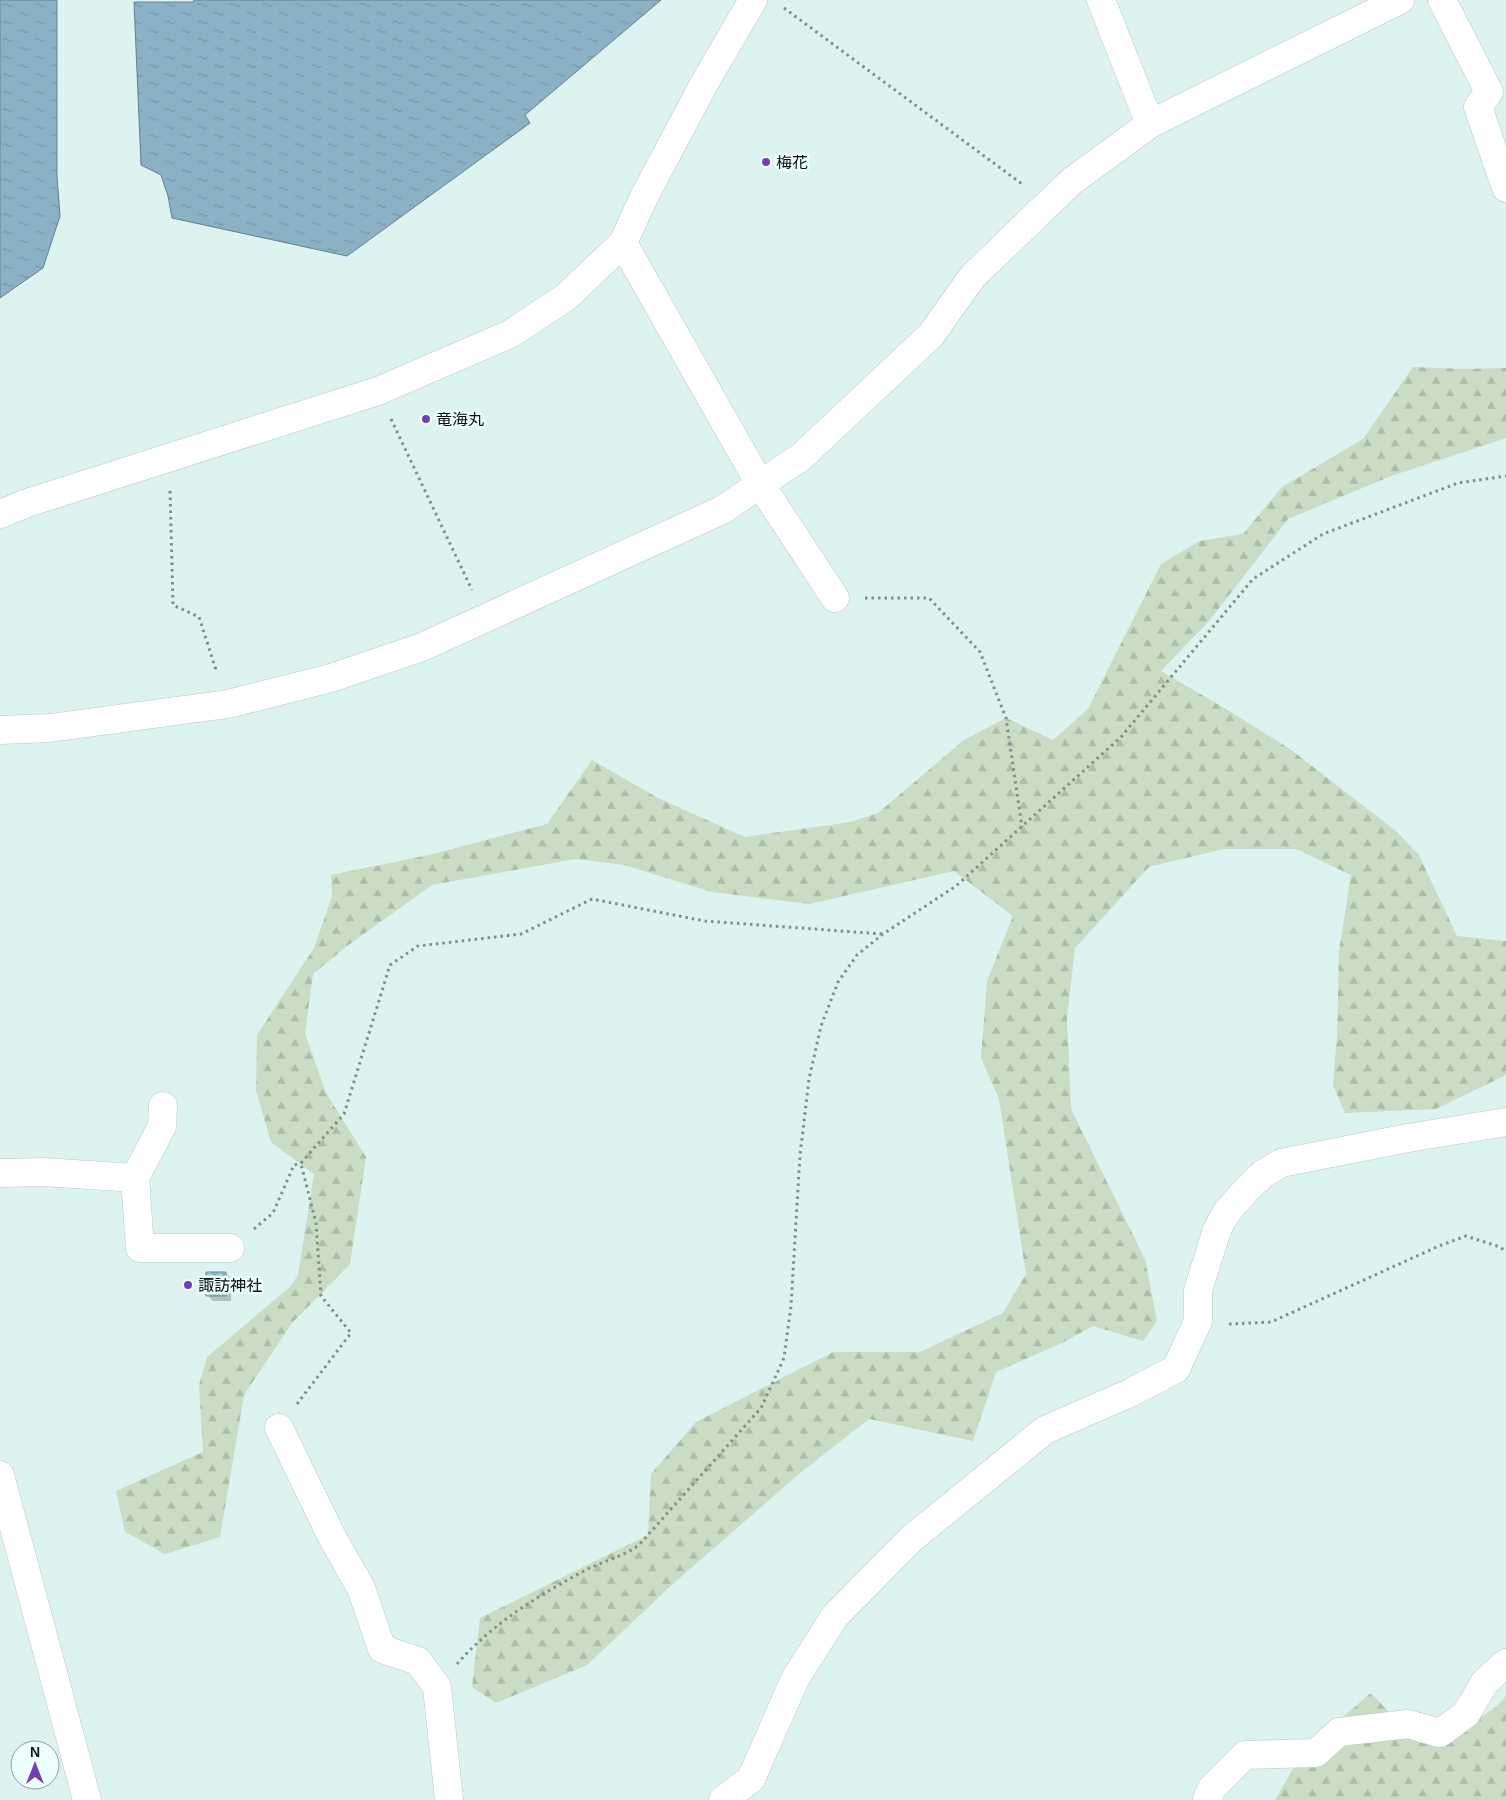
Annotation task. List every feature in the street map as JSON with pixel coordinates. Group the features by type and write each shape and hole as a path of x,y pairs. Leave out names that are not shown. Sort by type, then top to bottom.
{"street":[{"path":"0,514 27,503 378,391 510,334 566,297 623,244 644,197 705,82 753,0"},
{"path":"1102,0 1150,124"},
{"path":"0,730 50,728 228,704 331,678 422,646 722,510 801,457 931,336 973,276 1072,181 1150,124 1400,0"},
{"path":"1442,0 1489,92 1478,107 1506,188"},
{"path":"623,244 760,484 835,598"},
{"path":"162,1106 162,1126 135,1178 140,1248 230,1248"},
{"path":"723,1800 751,1779 795,1679 835,1616 911,1539 1045,1430 1130,1394 1176,1369 1198,1321 1198,1290 1217,1230 1226,1214 1263,1174 1281,1164 1408,1138 1506,1122"},
{"path":"0,1173 43,1172 135,1178"},
{"path":"279,1428 332,1537 361,1588 382,1649 418,1661 437,1687 449,1800"},
{"path":"0,1475 87,1800"},
{"path":"1209,1794 1245,1755 1316,1753 1339,1732 1408,1724 1440,1733 1466,1714 1485,1682 1506,1663"}],"path":[{"path":"781,6 1049,203"},
{"path":"378,391 485,618"},
{"path":"169,458 173,605 199,617 228,704"},
{"path":"437,1687 467,1652 519,1607 586,1569 623,1556 639,1545 761,1408 784,1358 791,1306 800,1155 809,1079 821,1026 838,982 857,955 883,934 956,886 1121,737 1253,579 1323,534 1458,483 1506,476"},
{"path":"835,598 929,598 980,652 1006,718 1022,826"},
{"path":"230,1248 274,1213 294,1165 301,1164 344,1114 390,965 418,946 521,934 592,899 705,921 883,934"},
{"path":"279,1428 351,1332 321,1296 316,1223 301,1164"},
{"path":"1198,1321 1239,1326 1271,1322 1439,1246 1466,1236 1500,1247 1506,1252"}],"green space":[{"path":"1413,367 1506,368 1506,438 1391,476 1288,519 1209,621 1161,671 1290,749 1397,832 1419,855 1457,936 1506,941 1506,1075 1436,1109 1345,1113 1333,1085 1337,1035 1339,951 1351,875 1296,849 1223,849 1149,867 1075,948 1067,1017 1071,1109 1145,1259 1157,1321 1143,1341 1093,1326 1064,1342 996,1372 973,1441 869,1419 800,1473 674,1583 587,1665 496,1703 472,1687 480,1618 648,1535 651,1474 696,1422 833,1352 920,1352 1003,1313 1026,1274 999,1099 981,1058 987,981 1013,916 954,871 809,904 712,892 624,865 575,859 432,885 347,946 313,974 305,1033 326,1093 366,1157 350,1264 292,1323 244,1395 220,1537 165,1554 125,1532 116,1491 203,1452 199,1385 207,1357 290,1287 298,1275 314,1174 271,1142 256,1091 257,1035 314,948 332,896 331,875 429,855 547,824 592,760 658,798 745,837 851,822 878,813 964,740 1006,718 1053,740 1088,709 1161,564 1200,541 1243,534 1282,487 1363,439"},
{"path":"1371,1693 1417,1742 1439,1746 1497,1706 1506,1696 1506,1800 1275,1800 1303,1751"}],"water":[{"path":"0,0 57,0 57,176 60,216 43,268 0,298"},
{"path":"194,0 661,0 525,115 530,123 347,256 172,218 168,196 161,175 141,165 134,2 193,2"}],"building":[{"path":"206,1272 226,1272 226,1296 206,1296"}],"place":[{"name":"梅花","path":"766,162"},
{"name":"竜海丸","path":"426,419"},
{"name":"諏訪神社","path":"188,1285"}]}
